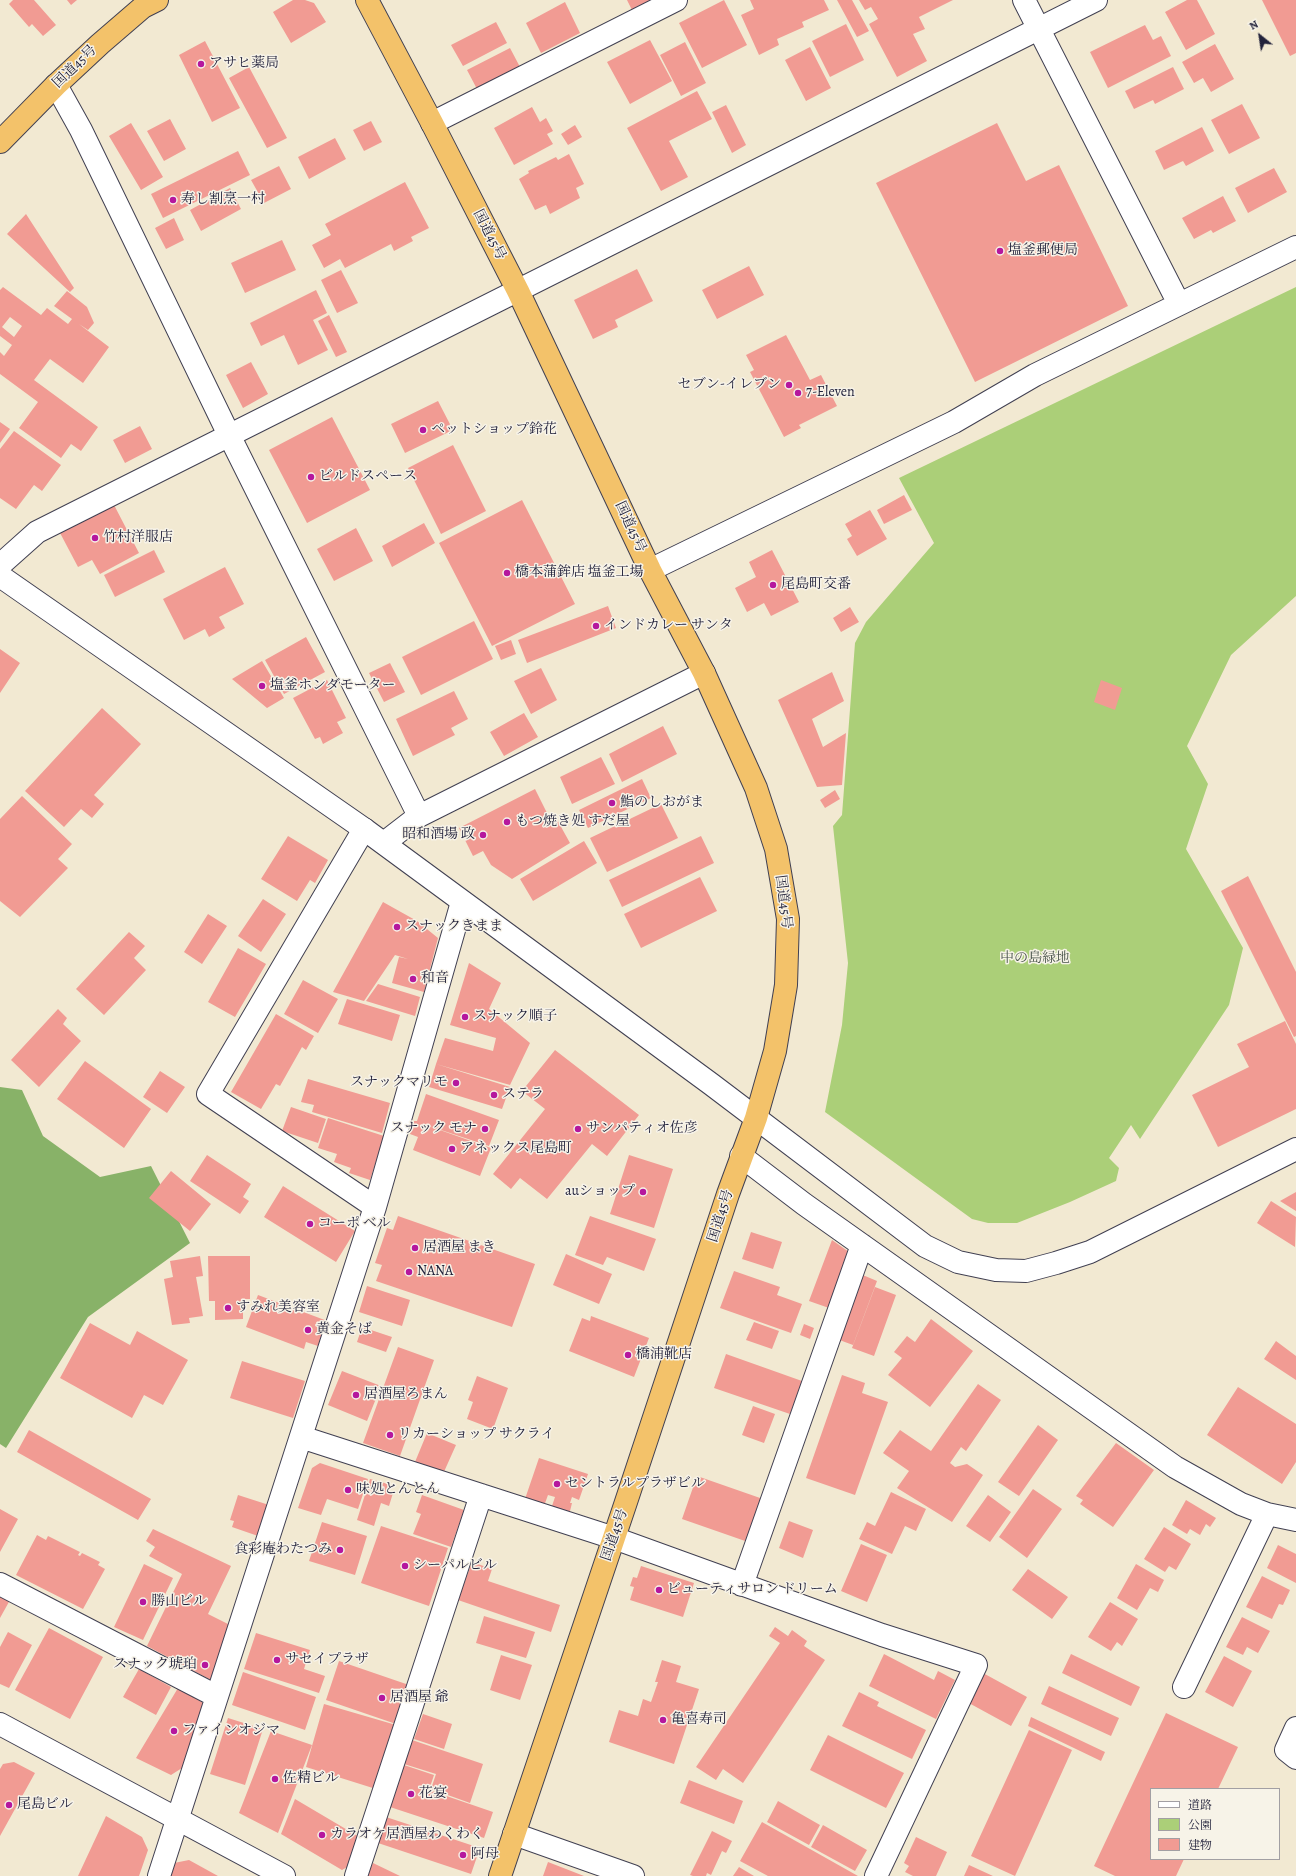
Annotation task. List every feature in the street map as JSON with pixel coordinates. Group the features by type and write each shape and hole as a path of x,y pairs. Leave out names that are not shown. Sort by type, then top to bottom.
{"highway":[{"name":"国道45号","path":"0,142 56,85 100,44 143,7 157,0"},
{"name":"国道45号","path":"367,0 518,291 650,570 704,673 756,788 776,849 788,919 786,985 775,1051 756,1118 741,1156 500,1876"}],"street":[{"path":"432,123 676,0"},
{"path":"1024,0 1179,304"},
{"path":"0,564 37,532 1096,0"},
{"path":"56,85 81,130 419,816"},
{"path":"650,570 954,422 1035,375 1296,247"},
{"path":"0,576 384,843 756,1118 925,1246 958,1262 996,1270 1026,1271 1090,1252 1296,1149"},
{"path":"384,843 419,816 704,673"},
{"path":"364,829 208,1094 374,1207"},
{"path":"159,1876 374,1207 462,902"},
{"path":"741,1156 804,1204 1175,1467 1241,1504 1267,1514 1296,1520"},
{"path":"742,1585 862,1245"},
{"path":"301,1437 614,1538 882,1635 976,1666 876,1876"},
{"path":"356,1876 481,1495"},
{"path":"1184,1687 1267,1514"},
{"path":"0,1584 216,1696"},
{"path":"0,1724 284,1876"},
{"path":"1296,1728 1286,1750 1296,1758"},
{"path":"514,1834 633,1876"}],"green space":[{"name":"中の島緑地","path":"1296,287 1296,596 1231,655 1187,746 1208,784 1186,849 1243,948 1229,1005 1140,1139 1131,1125 1109,1158 1119,1168 1116,1181 1070,1202 1017,1223 988,1223 972,1219 825,1112 842,1025 848,963 833,826 842,815 855,643 866,622 934,543 899,478"},
{"path":"0,1087 22,1090 43,1136 100,1177 151,1166 190,1243 88,1317 6,1448 0,1444"}],"building":[{"path":"13,0 34,0 56,25 43,36 32,24 29,27 9,4"},
{"path":"67,0 77,0 71,5"},
{"path":"293,0 305,0 314,3 326,22 291,43 273,12"},
{"path":"627,0 650,0 652,4 634,14"},
{"path":"724,0 747,45 702,68 679,23"},
{"path":"750,0 824,0 829,10 802,22 804,27 777,39 779,45 759,55 741,15 754,9"},
{"path":"837,0 852,0 869,31 857,37"},
{"path":"859,0 953,0 919,17 925,29 913,34 927,61 897,77 869,24 878,19 871,7 865,10"},
{"path":"1187,0 1197,0 1215,34 1186,50 1165,12"},
{"path":"1262,0 1296,0 1296,53 1290,56"},
{"path":"565,2 580,33 541,53 526,23"},
{"path":"496,22 507,43 463,66 451,45"},
{"path":"846,24 864,60 830,77 812,41"},
{"path":"1145,25 1153,40 1161,36 1171,56 1108,88 1090,52"},
{"path":"650,40 672,81 630,104 607,62"},
{"path":"205,41 240,108 212,122 179,55"},
{"path":"685,42 706,83 681,96 660,55"},
{"path":"1215,44 1234,79 1211,92 1203,78 1194,83 1182,62"},
{"path":"810,47 831,88 806,101 785,60"},
{"path":"510,48 520,67 477,89 467,70"},
{"path":"249,67 287,138 267,148 229,78"},
{"path":"1173,67 1184,89 1155,104 1153,100 1134,109 1125,91"},
{"path":"697,91 712,119 669,141 688,177 661,191 627,128"},
{"path":"1242,104 1260,138 1229,154 1211,120"},
{"path":"726,105 746,145 732,153 712,112"},
{"path":"532,107 540,122 546,118 553,131 547,134 553,144 514,165 494,128"},
{"path":"170,119 186,149 164,161 147,131"},
{"path":"371,121 382,142 364,151 353,130"},
{"path":"131,123 163,177 141,190 109,136"},
{"path":"997,123 1026,181 1059,165 1128,306 975,382 876,183"},
{"path":"575,125 582,137 568,145 561,134"},
{"path":"1202,127 1214,151 1186,166 1183,161 1164,170 1155,151"},
{"path":"335,138 346,159 309,179 298,157"},
{"path":"238,151 250,175 163,218 151,194"},
{"path":"569,154 584,184 576,188 580,198 550,214 546,205 535,210 519,179 529,173 528,171 556,157 558,160"},
{"path":"279,166 291,189 264,203 251,180"},
{"path":"1274,168 1287,192 1248,213 1235,188"},
{"path":"405,182 429,228 411,237 413,241 394,251 391,244 345,268 340,259 324,268 312,245 331,235 325,224"},
{"path":"230,188 241,209 201,231 190,210"},
{"path":"1223,196 1236,221 1213,233 1211,230 1194,239 1182,218"},
{"path":"26,214 74,288 70,292 7,234"},
{"path":"174,218 184,240 166,249 155,228"},
{"path":"282,240 296,270 245,293 231,263"},
{"path":"749,266 764,295 717,319 702,290"},
{"path":"637,269 653,301 615,320 618,327 593,339 574,300"},
{"path":"341,270 358,303 337,313 321,280"},
{"path":"3,287 41,315 47,308 68,324 72,319 54,306 67,291 87,307 94,323 88,330 79,324 109,347 83,383 50,359 34,380 98,427 81,451 71,444 61,458 19,428 38,402 0,374 0,352 4,356 12,345 0,336 0,290","holes":["10,317 22,326 14,337 2,327"]},
{"path":"316,290 327,313 313,320 328,350 298,365 284,335 261,346 250,323"},
{"path":"329,315 347,352 336,357 318,321"},
{"name":"7-Eleven","path":"786,335 810,380 821,375 837,406 799,425 801,428 784,437 750,372 754,370 746,355"},
{"path":"251,362 268,394 243,408 226,375"},
{"path":"438,401 453,430 405,453 391,424"},
{"path":"332,417 370,490 307,523 269,450"},
{"path":"0,422 10,429 0,443"},
{"path":"140,426 152,449 125,463 113,440"},
{"path":"14,431 61,465 42,491 34,485 16,509 0,498 0,449"},
{"path":"453,445 486,511 441,534 408,468"},
{"path":"904,495 912,510 884,524 877,510"},
{"name":"橋本蒲鉾店 塩釜工場","path":"522,500 575,604 492,646 439,543"},
{"path":"113,503 139,553 100,574 92,560 78,567 59,531"},
{"path":"870,510 887,539 857,556 847,539 852,536 845,524"},
{"path":"424,523 435,543 392,567 382,546"},
{"path":"356,528 373,561 334,581 317,549"},
{"path":"154,550 165,572 115,597 104,575"},
{"path":"772,550 799,602 771,616 764,603 747,612 735,588 756,577 749,562"},
{"path":"225,567 244,604 219,617 225,628 209,637 205,629 184,640 163,599"},
{"path":"608,606 616,628 527,663 518,640"},
{"path":"850,607 859,622 841,632 833,618"},
{"path":"474,621 493,659 421,695 402,657"},
{"path":"306,637 325,672 284,694 265,660"},
{"path":"511,640 516,654 501,660 495,646"},
{"path":"0,649 20,663 0,693"},
{"path":"262,661 284,698 267,708 232,679"},
{"path":"390,663 405,692 384,702 369,673"},
{"path":"541,668 557,700 531,714 514,681"},
{"path":"832,672 844,701 812,719 823,747 846,733 842,785 817,787 778,700"},
{"path":"327,680 346,718 337,722 343,733 323,744 320,737 315,739 293,698"},
{"path":"1101,680 1122,688 1115,710 1094,702"},
{"path":"454,691 468,719 451,728 455,735 413,756 396,719"},
{"path":"102,708 141,744 94,795 104,804 92,818 81,809 64,827 25,791"},
{"path":"524,713 538,737 504,756 490,732"},
{"path":"663,726 677,754 622,782 609,754"},
{"path":"601,757 615,784 572,804 560,777"},
{"path":"642,779 651,798 588,828 579,810"},
{"path":"535,789 550,819 555,816 570,843 512,879 491,865 483,851 473,856 459,828"},
{"path":"835,790 840,799 825,808 820,800"},
{"path":"22,796 72,844 58,859 68,868 20,917 0,901 0,819"},
{"path":"661,804 678,838 607,872 590,838"},
{"path":"288,836 328,860 315,883 310,880 297,901 261,879"},
{"path":"701,836 714,863 622,907 609,880"},
{"path":"584,841 597,863 533,901 520,879"},
{"path":"1248,876 1296,972 1296,1036 1294,1037 1221,891"},
{"path":"700,877 717,911 641,948 624,914"},
{"path":"263,899 286,914 261,952 238,936"},
{"path":"383,902 417,921 438,938 424,992 392,983 399,957 408,959 395,955 364,1001 333,992"},
{"path":"208,914 227,926 202,964 184,952"},
{"path":"129,932 145,946 134,958 146,970 104,1015 76,989"},
{"path":"238,948 266,964 235,1017 208,1002"},
{"path":"469,963 501,983 489,1009 530,1043 510,1085 436,1064 445,1038 493,1051 496,1038 450,1025"},
{"path":"303,980 338,999 318,1033 284,1014"},
{"path":"378,984 420,997 415,1016 366,1001"},
{"path":"347,999 400,1015 392,1041 338,1024"},
{"path":"58,1009 67,1018 63,1024 81,1041 39,1087 11,1060"},
{"path":"276,1014 314,1036 306,1050 302,1047 280,1086 276,1084 261,1109 231,1092"},
{"path":"1285,1021 1296,1044 1296,1109 1218,1147 1192,1095 1249,1067 1237,1044"},
{"name":"サンパティオ佐彦","path":"555,1050 639,1115 607,1156 592,1144 547,1199 520,1178 511,1189 493,1174 545,1109 522,1091"},
{"path":"85,1061 151,1109 124,1148 57,1099"},
{"path":"436,1064 510,1087 502,1109 429,1087"},
{"path":"160,1071 185,1087 167,1113 143,1097"},
{"path":"308,1079 390,1103 382,1133 312,1112 314,1105 301,1102"},
{"path":"426,1094 499,1120 489,1146 420,1123 491,1148 480,1176 413,1150 418,1137 410,1134 414,1121 417,1121"},
{"path":"291,1107 326,1119 318,1143 282,1131"},
{"path":"328,1118 384,1136 370,1180 349,1173 351,1168 334,1162 337,1154 318,1148"},
{"path":"207,1155 251,1184 243,1197 249,1201 240,1214 190,1181"},
{"path":"629,1155 673,1169 654,1228 610,1214"},
{"path":"171,1171 211,1204 190,1231 149,1198"},
{"name":"コーポ ベル","path":"283,1186 355,1231 336,1262 264,1217"},
{"path":"1296,1192 1296,1211 1280,1201"},
{"path":"1271,1201 1296,1217 1295,1247 1257,1223"},
{"path":"398,1216 535,1264 512,1327 376,1281 382,1265 375,1263 387,1228 393,1230"},
{"path":"590,1216 656,1239 644,1271 607,1257 603,1265 575,1255"},
{"path":"751,1232 782,1242 773,1269 742,1259"},
{"path":"832,1240 849,1252 829,1308 809,1301"},
{"path":"566,1254 612,1274 599,1304 553,1285"},
{"path":"200,1256 203,1276 196,1277 203,1316 189,1318 190,1323 172,1325 164,1279 173,1277 170,1261"},
{"path":"208,1256 250,1256 250,1299 243,1299 243,1319 215,1320 215,1301 209,1301"},
{"path":"734,1271 780,1287 777,1295 802,1304 791,1333 720,1308"},
{"path":"858,1273 877,1281 853,1345 834,1338"},
{"path":"367,1286 410,1300 402,1326 359,1312"},
{"path":"875,1287 896,1295 874,1356 852,1348"},
{"path":"258,1295 330,1322 321,1347 306,1342 304,1349 246,1327"},
{"path":"591,1316 649,1338 634,1377 569,1351 582,1318 590,1321"},
{"path":"931,1319 973,1351 930,1407 888,1375 902,1358 894,1352 907,1336 915,1342"},
{"path":"754,1322 779,1331 772,1349 746,1340"},
{"path":"90,1323 130,1345 137,1331 188,1360 163,1405 144,1395 132,1418 60,1378"},
{"path":"804,1324 814,1328 810,1339 800,1335"},
{"path":"362,1327 392,1337 386,1352 357,1342"},
{"path":"1276,1341 1296,1356 1296,1380 1264,1359"},
{"path":"398,1347 434,1360 400,1456 363,1443"},
{"path":"726,1354 802,1381 790,1414 714,1388"},
{"path":"242,1361 305,1381 293,1418 230,1398"},
{"path":"342,1371 381,1386 367,1421 328,1405"},
{"path":"842,1375 865,1383 862,1393 888,1402 855,1495 806,1478"},
{"path":"477,1376 508,1388 493,1429 467,1419 473,1402 468,1400"},
{"path":"978,1384 1001,1400 966,1451 961,1447 950,1463 955,1467 967,1464 983,1475 952,1522 897,1488 909,1471 883,1453 900,1430 931,1451"},
{"path":"1238,1387 1296,1424 1296,1462 1282,1484 1207,1435"},
{"path":"753,1406 775,1414 764,1443 742,1435"},
{"path":"1038,1425 1058,1440 1019,1496 998,1482"},
{"path":"29,1430 151,1499 138,1520 17,1452"},
{"path":"427,1433 456,1445 443,1474 415,1462"},
{"path":"1116,1443 1154,1470 1113,1527 1080,1504 1083,1500 1076,1496"},
{"name":"セントラルプラザビル","path":"539,1458 588,1474 579,1500 572,1497 569,1515 551,1509 555,1497 548,1495 544,1506 525,1499"},
{"path":"320,1463 368,1479 358,1509 327,1499 321,1515 298,1508 312,1468"},
{"path":"697,1476 763,1499 748,1542 682,1519"},
{"path":"370,1479 388,1484 387,1491 393,1493 389,1506 381,1503 374,1526 357,1520"},
{"path":"1033,1489 1062,1509 1027,1558 999,1537"},
{"path":"891,1492 926,1509 916,1531 905,1526 892,1554 859,1539 867,1522 875,1526"},
{"path":"238,1495 269,1505 258,1536 232,1527 234,1521 230,1520"},
{"path":"422,1495 464,1510 451,1547 413,1534 421,1514 416,1512"},
{"path":"988,1495 1011,1512 990,1542 966,1526"},
{"path":"1186,1500 1216,1518 1210,1527 1206,1524 1200,1535 1190,1529 1187,1534 1172,1525"},
{"path":"0,1509 18,1519 0,1552"},
{"path":"789,1521 813,1530 803,1558 779,1548"},
{"path":"322,1522 367,1536 355,1575 309,1561"},
{"name":"シーパルビル","path":"381,1526 448,1548 429,1606 361,1583"},
{"path":"1164,1527 1191,1544 1176,1570 1169,1566 1165,1572 1144,1559"},
{"path":"153,1529 231,1566 208,1614 230,1625 211,1680 147,1646 182,1574 149,1556 155,1547 146,1541"},
{"path":"37,1535 46,1540 48,1536 80,1552 78,1555 80,1556 82,1553 100,1562 98,1565 105,1569 83,1609 16,1575"},
{"path":"861,1544 887,1555 867,1602 841,1591"},
{"path":"1278,1545 1296,1554 1296,1583 1267,1568"},
{"path":"472,1562 492,1569 488,1581 560,1605 551,1632 458,1600"},
{"name":"勝山ビル","path":"144,1564 173,1578 143,1640 114,1627"},
{"path":"1136,1564 1164,1580 1158,1592 1150,1588 1137,1610 1117,1598"},
{"path":"641,1566 694,1583 683,1617 630,1600 634,1587 630,1586 633,1577 637,1578"},
{"path":"1028,1569 1068,1597 1052,1619 1012,1590"},
{"path":"1262,1576 1290,1590 1283,1605 1279,1604 1272,1619 1246,1607"},
{"path":"0,1595 10,1600 0,1618"},
{"path":"1110,1602 1138,1619 1122,1646 1117,1642 1111,1651 1088,1637"},
{"path":"484,1616 535,1632 526,1658 476,1643"},
{"path":"1242,1617 1270,1631 1258,1653 1247,1647 1243,1655 1226,1647"},
{"path":"775,1627 788,1636 792,1630 807,1641 804,1646 825,1660 743,1783 723,1769 716,1780 696,1767 780,1643 769,1636"},
{"path":"49,1628 103,1657 70,1719 15,1690"},
{"path":"8,1632 32,1645 9,1688 0,1684 0,1647"},
{"name":"サセイプラザ","path":"256,1633 310,1650 304,1669 325,1676 319,1693 244,1669"},
{"path":"884,1654 934,1680 938,1671 955,1680 936,1719 869,1686"},
{"path":"1071,1654 1140,1687 1131,1706 1062,1673"},
{"path":"501,1655 532,1665 520,1700 490,1690"},
{"path":"1224,1656 1252,1671 1233,1707 1205,1692"},
{"path":"662,1660 681,1666 676,1682 699,1689 674,1764 609,1742 619,1710 638,1716 643,1699 651,1702 658,1682 655,1682"},
{"path":"339,1661 409,1685 396,1724 326,1700"},
{"path":"139,1669 171,1687 156,1715 123,1697"},
{"path":"243,1672 316,1697 305,1730 232,1705"},
{"path":"983,1673 1027,1697 1011,1726 967,1702"},
{"path":"1049,1686 1119,1718 1111,1736 1041,1704"},
{"name":"ファインオジマ","path":"178,1688 205,1704 182,1768 171,1775 136,1758"},
{"path":"859,1692 879,1702 877,1706 926,1730 912,1759 842,1726"},
{"path":"324,1704 396,1725 376,1789 306,1767"},
{"path":"1166,1713 1238,1747 1218,1788 1150,1788 1150,1860 1184,1860 1176,1876 1115,1876 1094,1866"},
{"path":"423,1714 452,1724 444,1749 414,1739"},
{"path":"1031,1717 1105,1752 1101,1761 1028,1726"},
{"path":"228,1718 263,1729 245,1785 210,1774"},
{"path":"1029,1730 1072,1750 1015,1876 971,1856"},
{"name":"佐精ビル","path":"271,1731 312,1745 278,1833 239,1813"},
{"path":"828,1735 904,1773 886,1808 810,1770"},
{"path":"412,1740 483,1764 470,1803 431,1789 436,1774 404,1764"},
{"name":"尾島ビル","path":"14,1762 35,1773 0,1836 0,1769 3,1764"},
{"path":"404,1765 434,1775 429,1790 493,1812 484,1838 390,1807"},
{"path":"689,1780 743,1801 734,1824 680,1803"},
{"path":"295,1799 361,1838 349,1866 342,1870 281,1834"},
{"path":"778,1801 820,1825 809,1845 767,1822"},
{"path":"106,1816 142,1837 148,1850 139,1876 78,1876"},
{"path":"386,1817 480,1848 471,1874 378,1843"},
{"path":"762,1822 858,1876 768,1876 740,1861"},
{"path":"823,1825 867,1850 855,1871 811,1847"},
{"path":"712,1831 732,1841 726,1853 722,1851 711,1875 707,1873 706,1876 690,1875"},
{"path":"916,1837 947,1852 936,1876 913,1876 905,1872 909,1866 904,1863"},
{"path":"189,1860 218,1876 170,1876 174,1863"},
{"path":"548,1862 584,1876 543,1876"},
{"path":"373,1863 400,1876 367,1876"},
{"path":"969,1865 993,1876 964,1876"},
{"path":"739,1867 754,1876 733,1876"}],"place":[{"name":"アサヒ薬局","path":"201,64"},
{"name":"寿し割烹一村","path":"173,200"},
{"name":"塩釜郵便局","path":"1000,251"},
{"name":"セブン-イレブン","path":"789,385"},
{"name":"7-Eleven","path":"798,393"},
{"name":"ペットショップ鈴花","path":"423,430"},
{"name":"ビルドスペース","path":"311,477"},
{"name":"竹村洋服店","path":"95,538"},
{"name":"橋本蒲鉾店 塩釜工場","path":"507,573"},
{"name":"尾島町交番","path":"773,585"},
{"name":"インドカレー サンタ","path":"596,626"},
{"name":"塩釜ホンダモーター","path":"262,686"},
{"name":"鮨のしおがま","path":"612,803"},
{"name":"もつ焼き処 すだ屋","path":"507,822"},
{"name":"昭和酒場 政","path":"483,835"},
{"name":"スナックきまま","path":"397,927"},
{"name":"和音","path":"413,979"},
{"name":"スナック順子","path":"465,1017"},
{"name":"スナックマリモ","path":"456,1083"},
{"name":"ステラ","path":"494,1095"},
{"name":"スナック モナ","path":"485,1129"},
{"name":"サンパティオ佐彦","path":"578,1129"},
{"name":"アネックス尾島町","path":"452,1149"},
{"name":"auショップ","path":"643,1192"},
{"name":"コーポ ベル","path":"310,1224"},
{"name":"居酒屋 まき","path":"415,1248"},
{"name":"NANA","path":"409,1272"},
{"name":"すみれ美容室","path":"228,1308"},
{"name":"黄金そば","path":"308,1330"},
{"name":"橋浦靴店","path":"628,1355"},
{"name":"居酒屋ろまん","path":"356,1395"},
{"name":"リカーショップ サクライ","path":"390,1435"},
{"name":"セントラルプラザビル","path":"557,1484"},
{"name":"味処とんとん","path":"348,1490"},
{"name":"食彩庵わたつみ","path":"340,1550"},
{"name":"シーパルビル","path":"405,1566"},
{"name":"ビューティサロン ドリーム","path":"659,1590"},
{"name":"勝山ビル","path":"143,1602"},
{"name":"サセイプラザ","path":"277,1660"},
{"name":"スナック琥珀","path":"205,1665"},
{"name":"居酒屋 爺","path":"382,1698"},
{"name":"亀喜寿司","path":"663,1720"},
{"name":"ファインオジマ","path":"174,1731"},
{"name":"佐精ビル","path":"275,1779"},
{"name":"花宴","path":"411,1794"},
{"name":"尾島ビル","path":"9,1805"},
{"name":"カラオケ居酒屋わくわく","path":"322,1835"},
{"name":"阿母","path":"463,1855"}]}
